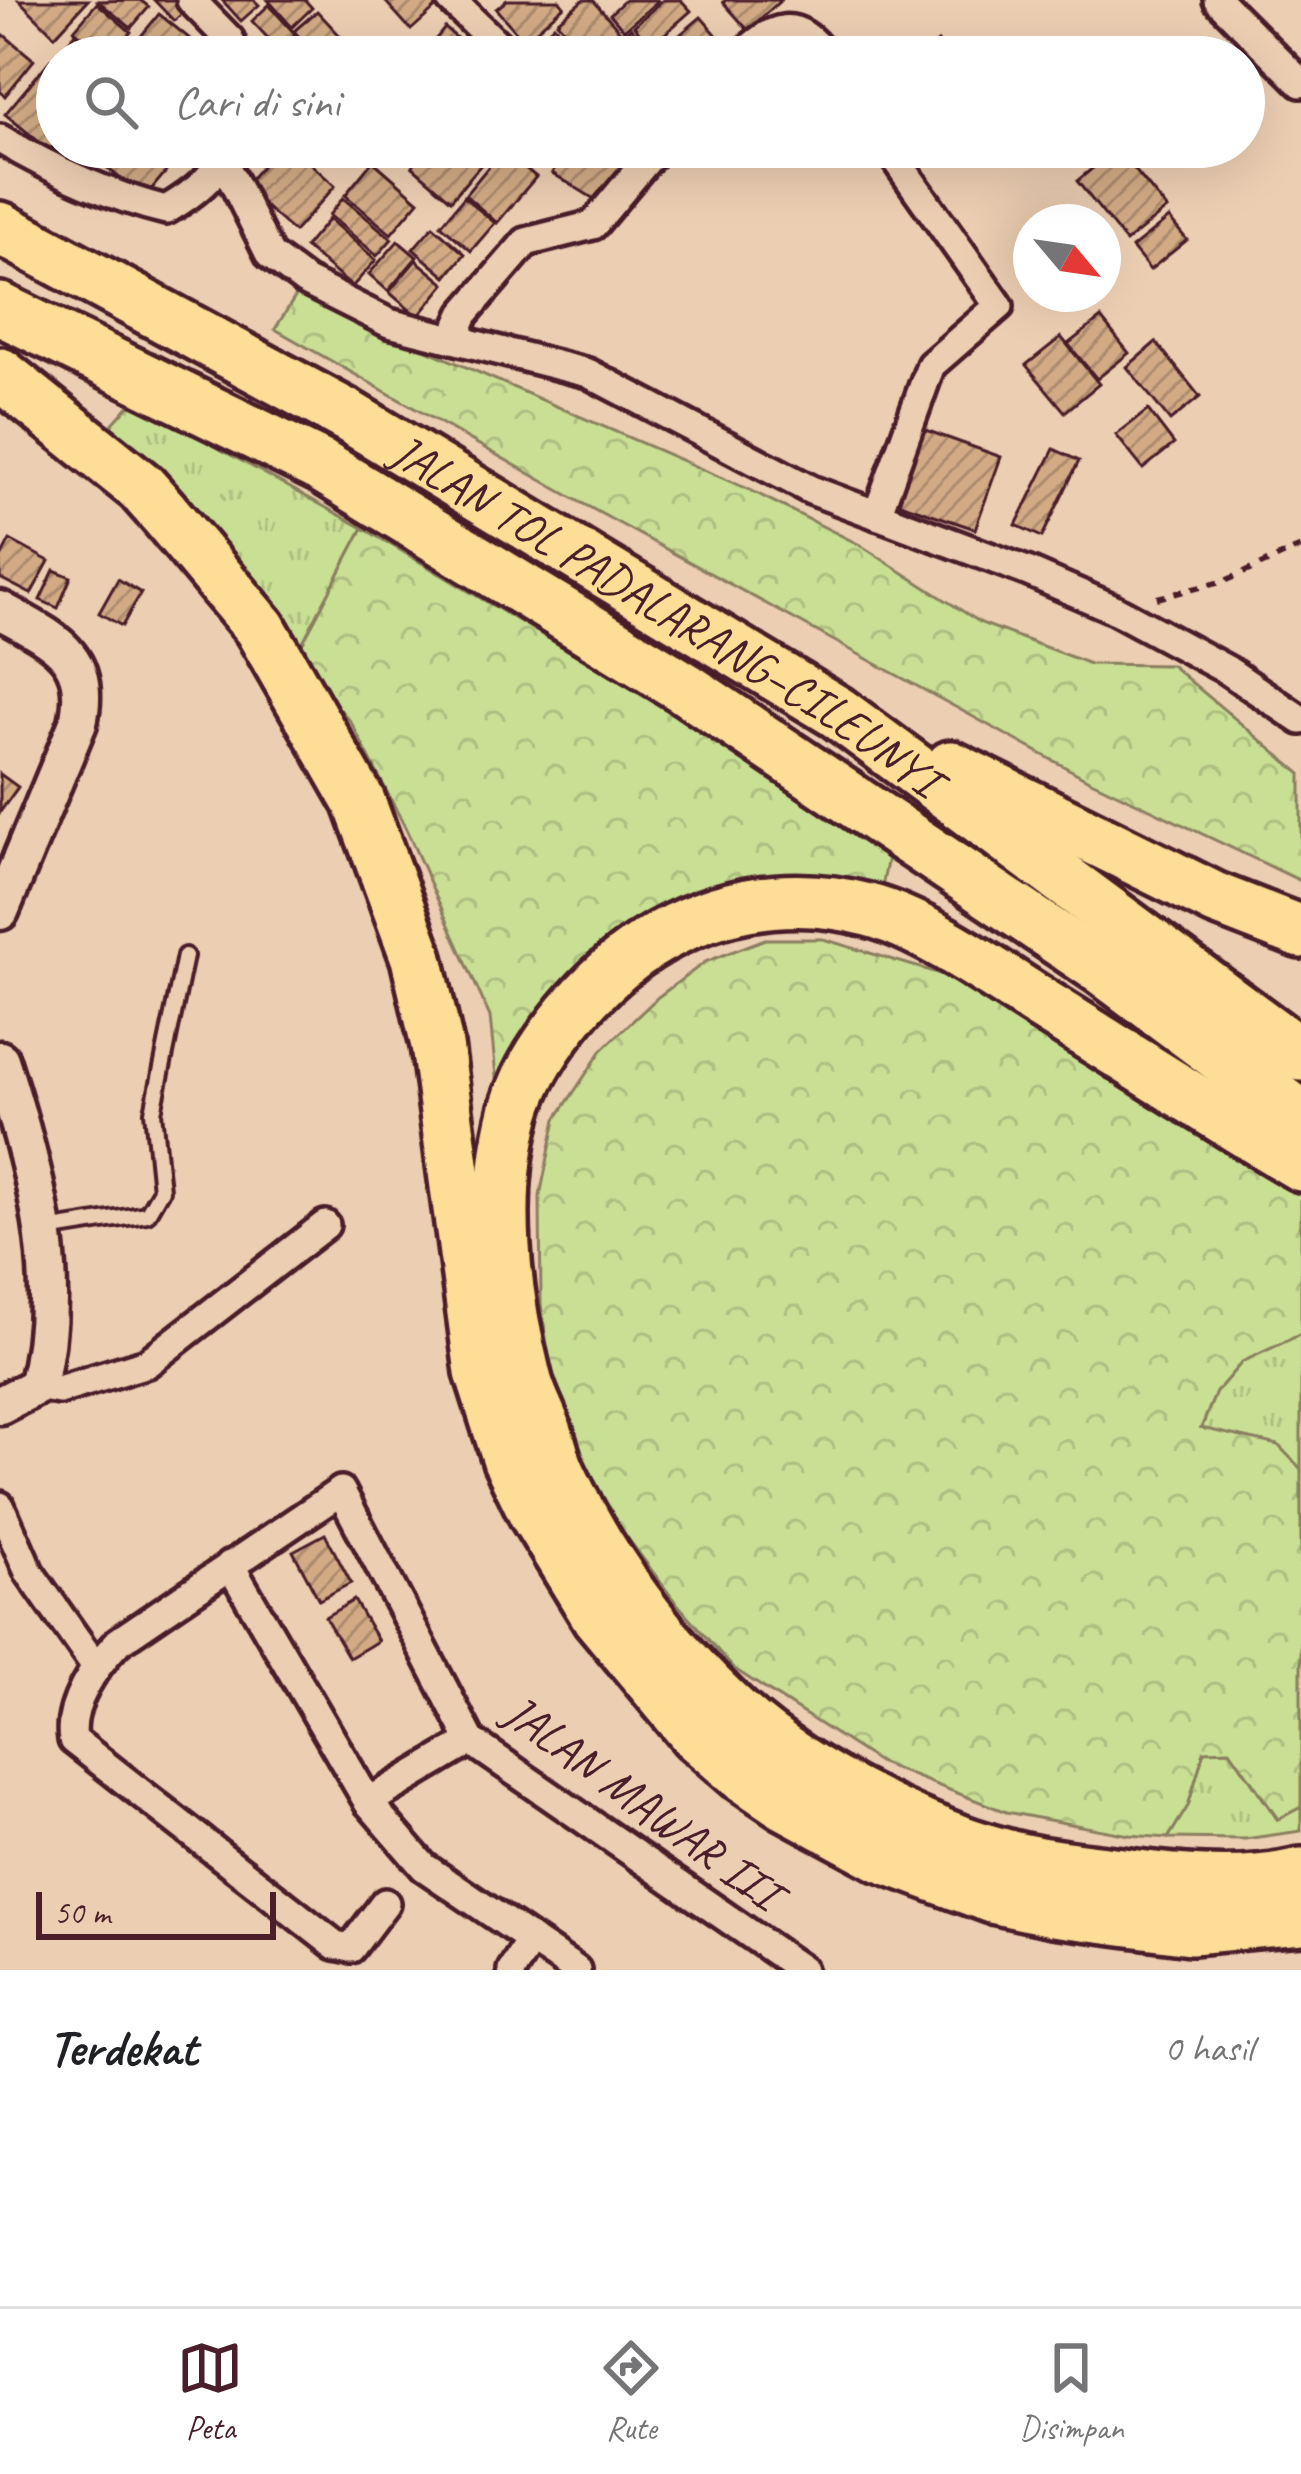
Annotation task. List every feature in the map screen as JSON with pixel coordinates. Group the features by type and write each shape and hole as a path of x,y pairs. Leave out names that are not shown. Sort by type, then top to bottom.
{"highway":[{"name":"JALAN TOL PADALARANG–CILEUNYI","path":"0,227 348,416 837,712 1301,1055"},
{"name":"JALAN TOL PADALARANG–CILEUNYI","path":"0,309 321,466 685,688 1100,967 1301,1116"},
{"path":"0,374 141,487 164,513 260,628 359,801 417,958 437,1045 481,1372 508,1460 598,1617 696,1736 784,1804 882,1856 992,1897 1191,1928 1301,1918"},
{"path":"837,712 1216,898 1301,932"},
{"path":"1301,1165 964,955 868,910 788,899 711,911 663,934 598,982 556,1031 526,1087 516,1109 503,1185 511,1301 520,1354 557,1469 626,1586 655,1625 738,1715 790,1756 853,1792 986,1850 1064,1867 1193,1883 1301,1874"}],"street":[{"path":"191,0 226,36"},
{"path":"451,0 488,36"},
{"path":"1218,0 1254,36"},
{"path":"763,36 791,29 809,36"},
{"path":"1265,46 1301,82"},
{"path":"0,139 36,160"},
{"path":"56,168 166,210 188,197 213,168"},
{"path":"231,168 271,255 389,323 588,373 811,490 1112,608 1211,661 1301,720"},
{"path":"462,341 459,326 464,314 526,242 592,225 640,168"},
{"path":"877,515 931,364 999,306 902,168"},
{"path":"0,610 50,638 82,676 84,694 78,723 0,911"},
{"path":"0,1060 9,1117 30,1158 43,1231 49,1343 38,1386"},
{"path":"0,1405 38,1386 58,1390 147,1363 325,1225"},
{"name":"JALAN MAWAR III","path":"95,1666 118,1642 341,1491 471,1741 802,1970"},
{"path":"0,1506 29,1572 95,1666 73,1719 73,1740 334,1945 351,1948 385,1903"},
{"path":"230,1565 368,1802 424,1868 576,1970"},
{"path":"368,1802 471,1741"},
{"path":"512,1970 530,1941"}],"lane":[{"path":"43,1231 147,1214 161,1190 153,1112 185,956"}],"path":[{"path":"1112,608 1225,581 1301,547"}],"green space":[{"path":"297,294 748,489 860,545 981,623 1090,664 1171,665 1301,774 1301,881 1087,779 275,329"},
{"path":"133,401 363,528 295,657 108,429"},
{"path":"363,528 890,848 882,887 804,882 729,890 498,1096 490,1017 406,829 351,722 295,657"},
{"path":"765,939 823,939 947,976 1050,1028 1301,1181 1301,1334 1242,1362 1216,1392 1201,1428 1278,1445 1301,1469 1301,1807 1278,1819 1230,1750 1204,1751 1188,1806 1168,1838 1006,1812 880,1763 733,1668 673,1599 611,1516 556,1406 541,1304 540,1196 556,1119 602,1050 658,997 705,962"},
{"path":"1301,1334 1301,1469 1278,1445 1201,1429 1216,1392 1242,1362"},
{"path":"1204,1750 1230,1750 1277,1819 1301,1807 1301,1831 1245,1839 1168,1838 1188,1806"}],"building":[{"path":"19,0 88,0 55,36"},
{"path":"140,0 149,7 131,28 98,1"},
{"path":"154,0 177,0 186,10 174,21"},
{"path":"222,0 254,0 259,5 241,21"},
{"path":"268,0 305,0 312,8 292,27"},
{"path":"439,0 411,30 385,1"},
{"path":"507,0 559,0 564,6 530,36 520,36 496,9"},
{"path":"583,0 593,0 619,30 612,36 570,36 557,22"},
{"path":"625,0 658,1 624,30 610,14"},
{"path":"663,0 681,0 691,11 662,36 642,36 634,26"},
{"path":"781,0 748,30 723,2"},
{"path":"97,3 131,32 128,36 82,36 74,30"},
{"path":"269,5 295,34 266,36 252,21"},
{"path":"317,11 340,36 298,36 294,31"},
{"path":"159,14 186,36 141,36"},
{"path":"701,17 718,36 678,36"},
{"path":"554,25 564,36 542,36"},
{"path":"4,35 34,60 5,96 0,91 0,40"},
{"path":"36,77 36,139 5,114"},
{"path":"107,168 169,168 144,198"},
{"path":"260,168 315,168 335,186 294,232 243,187"},
{"path":"367,168 381,168 419,201 391,234 345,195"},
{"path":"414,168 478,168 451,200"},
{"path":"487,168 525,168 536,177 497,223 465,195"},
{"path":"555,168 625,168 604,205 552,173"},
{"path":"1093,168 1133,168 1167,209 1126,242 1121,236 1121,204 1095,204 1077,181"},
{"path":"464,197 495,223 471,251 441,225"},
{"path":"343,198 392,239 377,256 329,215"},
{"path":"1169,218 1187,240 1150,270 1132,248"},
{"path":"329,219 376,260 352,287 305,247"},
{"path":"433,226 465,254 446,277 413,249"},
{"path":"398,241 417,257 388,291 369,274"},
{"path":"416,260 445,284 418,317 389,292"},
{"path":"1101,318 1129,353 1097,379 1068,344"},
{"path":"1061,337 1099,384 1065,412 1026,365"},
{"path":"1156,342 1200,397 1170,421 1127,367"},
{"path":"1148,410 1174,444 1143,469 1116,435"},
{"path":"920,428 1001,457 975,529 894,501"},
{"path":"1054,449 1079,461 1042,537 1016,525"},
{"path":"10,540 49,561 31,594 0,578 0,559"},
{"path":"54,570 71,577 58,608 40,600"},
{"path":"118,579 141,593 122,626 99,613"},
{"path":"0,774 18,787 0,812"},
{"path":"325,1534 351,1583 319,1600 293,1551"},
{"path":"354,1600 378,1641 349,1658 325,1617"}]}
